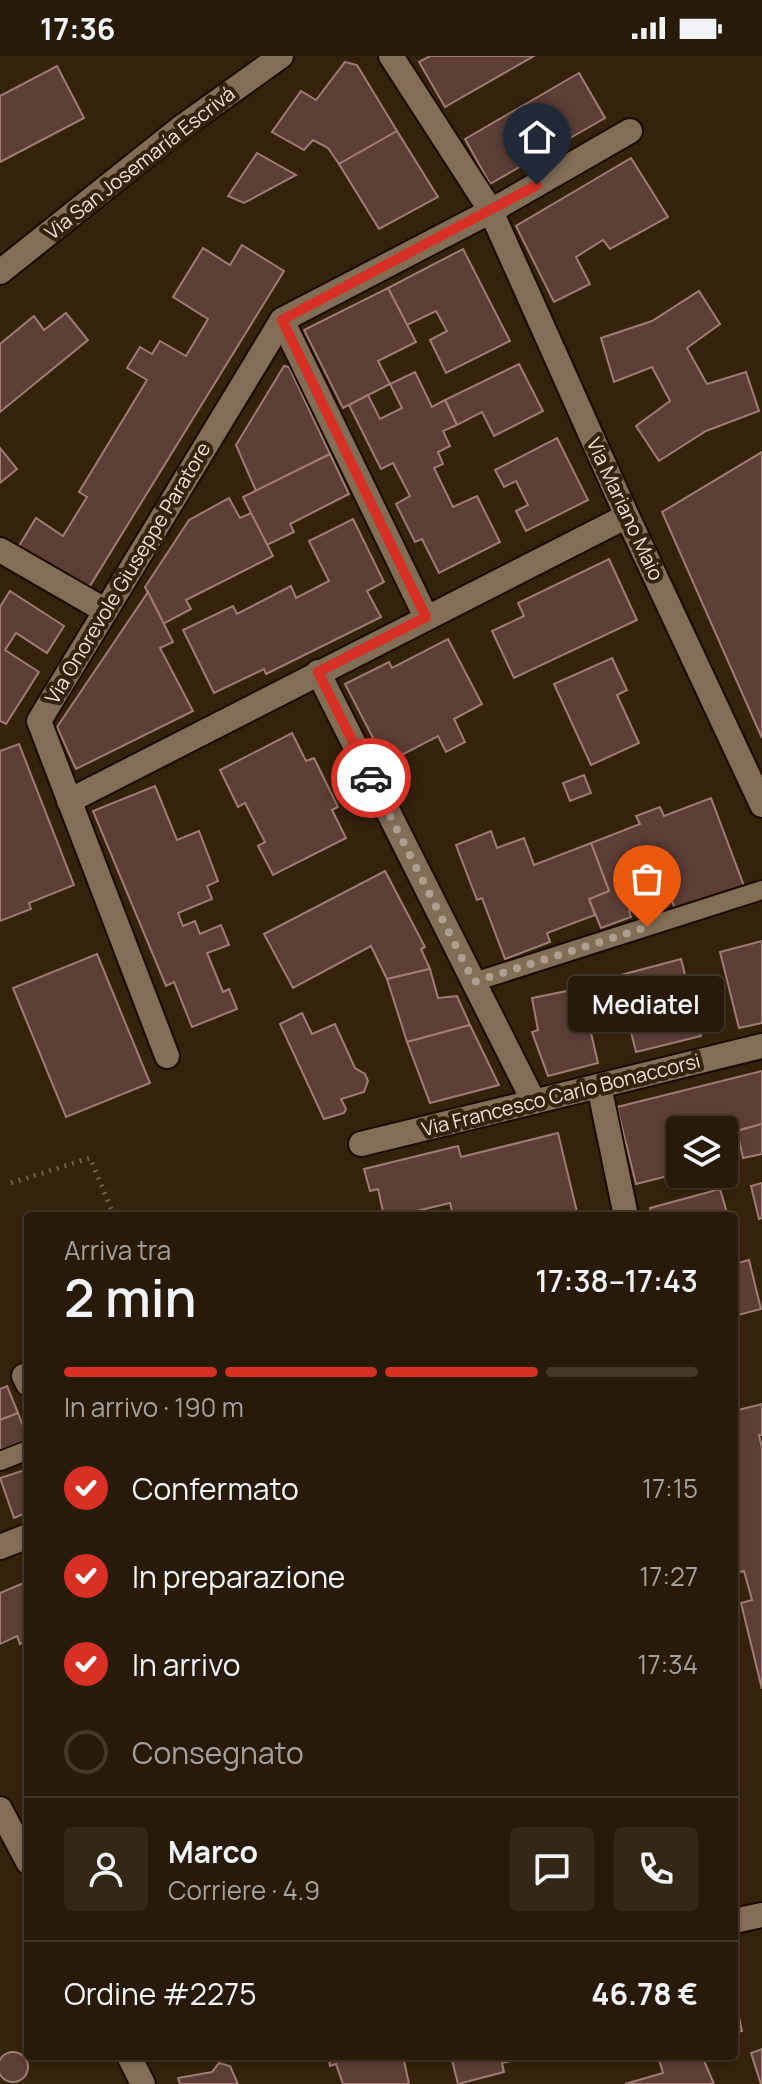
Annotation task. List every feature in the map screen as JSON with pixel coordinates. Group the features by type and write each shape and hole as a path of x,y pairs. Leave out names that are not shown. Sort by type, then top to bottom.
{"street":[{"name":"Via San Josemaría Escrivá","path":"0,272 182,127 281,56"},
{"name":"Via Mariano Maio","path":"391,56 491,211 627,516 762,805"},
{"path":"426,617 282,320 491,211 630,131"},
{"name":"Via Onorevole Giuseppe Paratore","path":"167,1056 39,721 282,320"},
{"path":"69,801 627,516"},
{"path":"0,550 106,611"},
{"path":"318,672 534,1102"},
{"name":"Via Francesco Carlo Bonaccorsi","path":"361,1144 762,1046"},
{"path":"599,1086 625,1212"},
{"path":"0,1547 24,1538"},
{"path":"0,1809 24,1854"},
{"path":"738,1920 762,1915"},
{"path":"131,2060 143,2084"}],"lane":[{"path":"474,982 762,890"},
{"path":"0,1461 24,1452"}],"path":[{"path":"11,1183 90,1158 112,1212"}],"building":[{"path":"430,56 534,56 445,107 419,62"},
{"path":"345,62 357,65 397,131 339,164 328,148 313,140 304,150 272,132 301,91 316,100"},
{"path":"57,66 84,118 0,162 0,96"},
{"path":"579,73 605,118 490,184 465,139"},
{"path":"397,131 438,197 379,229 339,164"},
{"path":"257,153 296,175 244,203 228,196"},
{"path":"631,158 668,217 610,249 603,240 576,257 590,284 554,302 516,226"},
{"path":"242,245 284,271 88,589 19,546 36,518 63,536 87,497 79,492 147,380 127,368 140,347 152,354 160,341 186,356 208,319 173,297 203,248 230,265"},
{"path":"463,249 510,341 446,373 430,340 447,331 436,311 407,325 388,288"},
{"path":"388,288 416,342 378,361 390,384 343,408 304,330"},
{"path":"699,291 720,324 687,348 707,384 746,372 759,411 706,431 659,461 636,426 670,401 652,367 614,382 601,338 652,321"},
{"path":"66,313 88,340 0,412 0,344 34,316 44,330"},
{"path":"519,364 543,411 494,436 482,412 457,425 445,400"},
{"path":"284,366 289,367 330,454 256,491 236,445"},
{"path":"415,372 432,407 445,400 457,425 443,431 450,446 438,452 443,464 434,468 453,507 477,496 500,542 439,573 422,539 415,542 396,504 410,496 393,463 381,469 349,405 368,395 380,419 402,408 390,384"},
{"path":"557,438 588,500 526,531 516,511 528,505 516,481 504,487 495,470"},
{"path":"0,448 17,469 0,483"},
{"path":"762,452 762,738 662,512"},
{"path":"330,454 349,494 290,524 294,532 267,545 243,497"},
{"path":"229,498 240,518 251,513 273,556 186,600 191,609 163,624 145,587 189,520"},
{"path":"353,519 384,582 367,591 381,617 266,674 264,669 214,693 183,630 233,606 237,614 291,586 296,598 329,581 309,541"},
{"path":"609,559 637,620 514,678 492,631 524,616 518,603"},
{"path":"10,591 64,626 47,653 16,633 5,650 39,672 6,724 0,721 0,607"},
{"path":"148,592 173,642 160,648 193,711 76,769 57,727"},
{"path":"448,639 482,704 454,719 465,742 446,752 438,736 386,763 345,684 389,662 392,668"},
{"path":"612,658 627,690 617,695 639,743 591,765 554,684"},
{"path":"292,733 306,761 314,758 338,807 332,810 346,838 273,875 258,846 265,842 245,803 238,807 220,770"},
{"path":"19,744 74,885 29,903 31,909 0,921 0,751"},
{"path":"584,775 591,793 570,801 563,783"},
{"path":"155,786 177,840 199,831 218,881 207,886 212,899 178,913 183,926 195,921 200,934 221,925 229,945 207,953 223,992 229,989 237,1009 192,1027 174,982 166,986 93,811"},
{"path":"711,798 744,886 676,912 670,895 629,911 631,917 601,928 589,899 609,891 591,843 640,824 636,816 660,807 664,816"},
{"path":"491,831 497,848 524,838 534,865 591,843 609,891 589,899 595,915 547,933 550,942 505,959 482,898 477,900 456,845"},
{"path":"385,871 425,947 421,949 430,969 387,979 371,946 293,988 264,934"},
{"path":"762,941 762,1023 739,1028 720,952"},
{"path":"97,954 150,1083 66,1117 13,988"},
{"path":"681,959 701,1036 636,1052 617,976"},
{"path":"430,969 438,998 457,996 470,1025 407,1042 387,979"},
{"path":"567,991 575,1014 586,1011 598,1063 548,1076 532,1032 538,1030 532,998"},
{"path":"302,1013 312,1034 335,1024 355,1068 365,1074 368,1081 364,1092 341,1099 346,1109 344,1113 324,1119 280,1024"},
{"path":"470,1025 499,1085 430,1103 407,1042"},
{"path":"762,1071 762,1124 738,1130 738,1116 666,1116 666,1176 636,1184 617,1107"},
{"path":"762,1124 762,1154 743,1158 738,1131"},
{"path":"558,1133 577,1212 452,1212 450,1203 413,1212 383,1212 378,1189 370,1191 364,1169 458,1146 461,1157"},
{"path":"762,1183 762,1218 759,1219 751,1186"},
{"path":"720,1189 727,1212 651,1212 650,1208"},
{"path":"749,1260 761,1309 738,1315 738,1263"},
{"path":"7,1386 18,1413 0,1420 0,1389"},
{"path":"762,1404 762,1435 759,1435 762,1448 762,1689 741,1603 752,1600 744,1571 738,1572 738,1410"},
{"path":"18,1413 24,1429 24,1441 0,1450 0,1420"},
{"path":"24,1470 24,1514 14,1518 0,1478"},
{"path":"24,1583 24,1642 20,1644 17,1636 0,1644 0,1593"},
{"path":"762,2049 762,2084 761,2084 751,2053"},
{"path":"7,2053 19,2053 27,2061 27,2073 19,2081 7,2081 -1,2073 -1,2061"},
{"path":"329,2060 404,2060 409,2084 343,2084 336,2064 330,2066"},
{"path":"452,2060 516,2060 502,2063 504,2072 458,2084"},
{"path":"659,2060 704,2060 714,2084 625,2084 663,2073"},
{"path":"219,2063 230,2066 238,2084 180,2084 178,2078 212,2072"}],"way so far":[{"path":"371,778 474,982 647,927"}],"place":[{"name":"Mediatel","path":"647,927"}],"route":[{"path":"371,778 318,672 426,617 282,320 537,185"}]}
